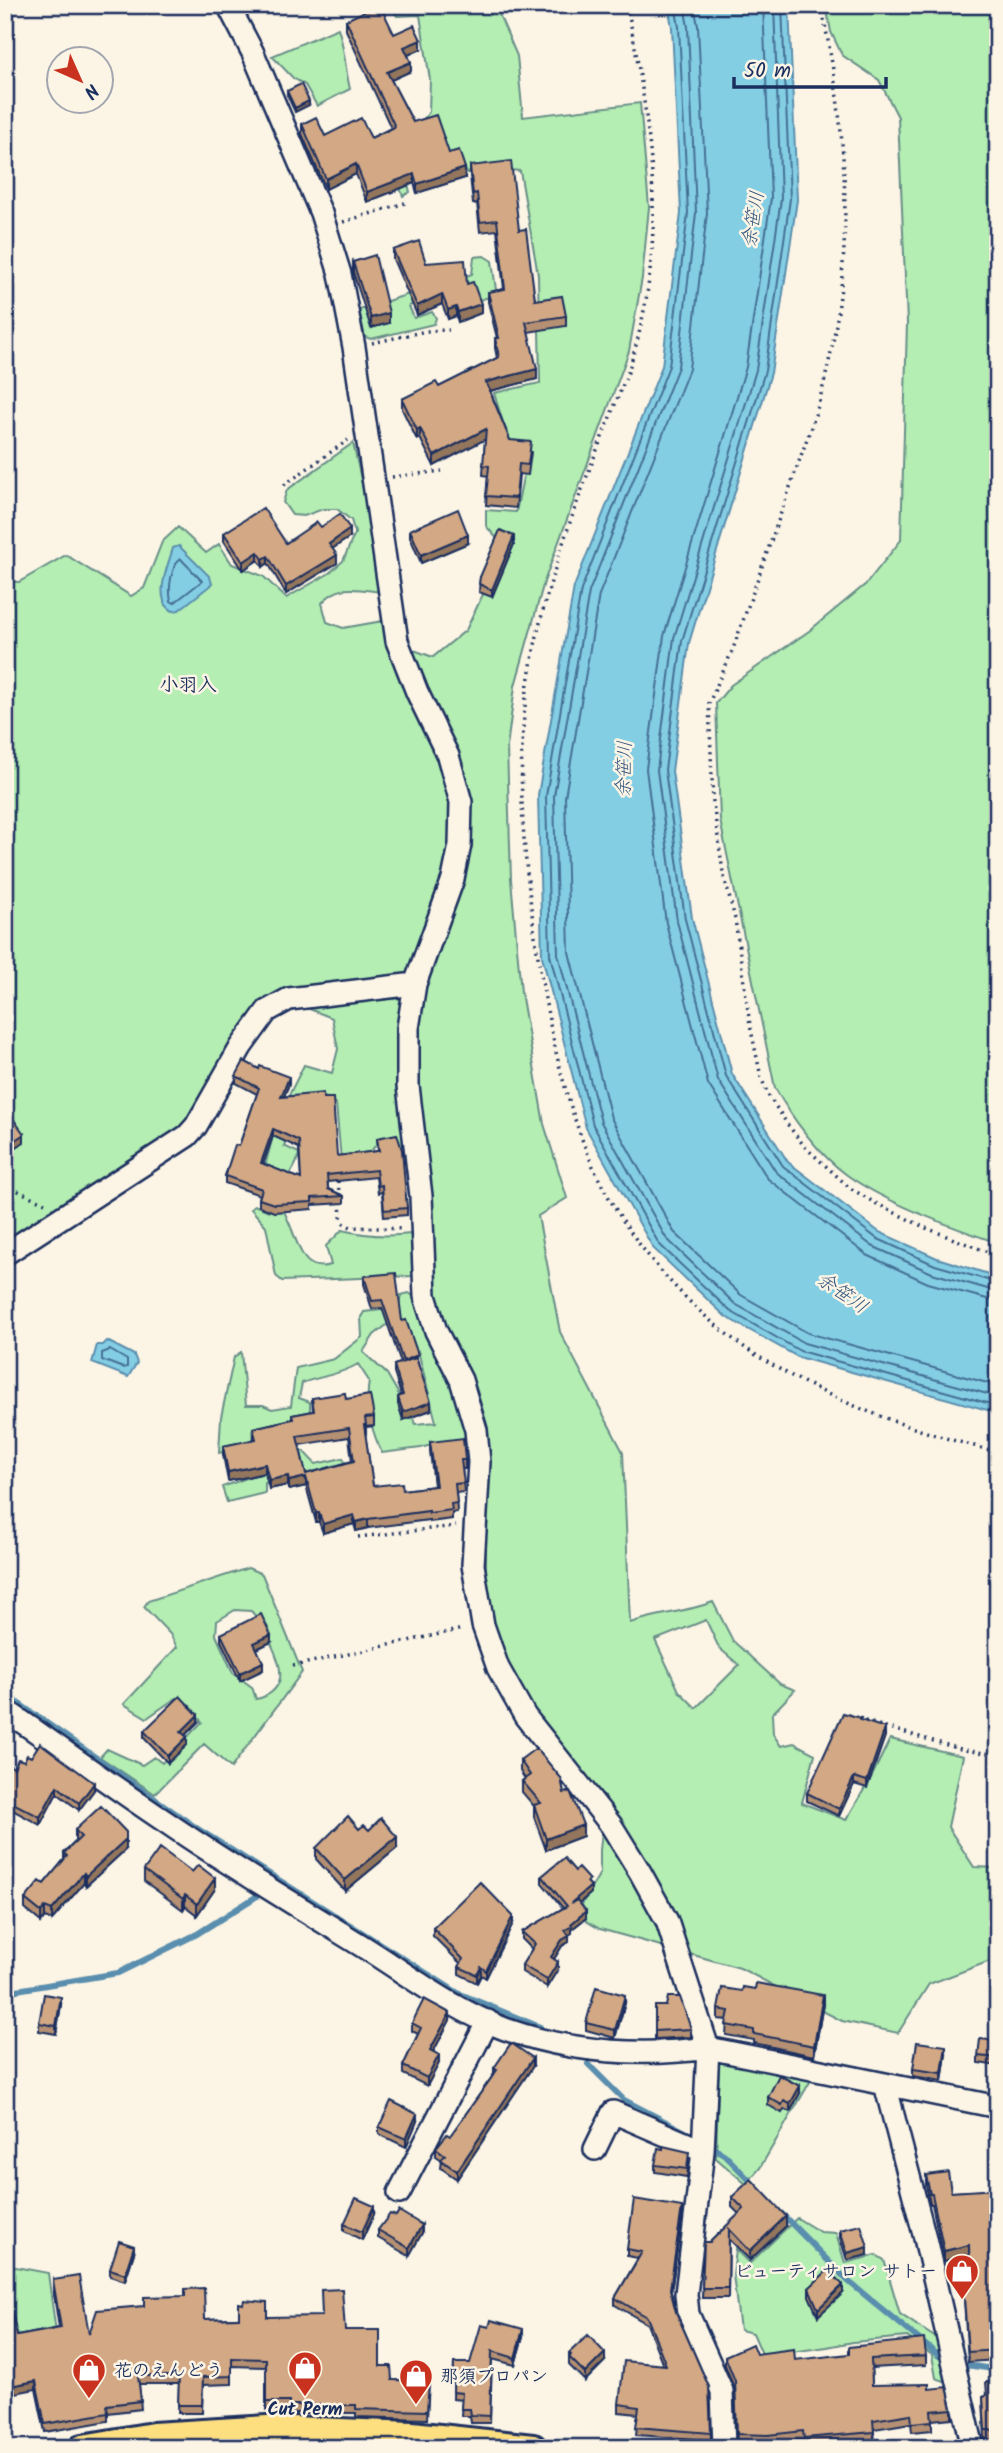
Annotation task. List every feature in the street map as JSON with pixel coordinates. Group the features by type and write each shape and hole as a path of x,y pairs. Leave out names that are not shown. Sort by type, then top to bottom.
{"main road":[{"path":"83,2448 153,2436 267,2430 412,2435 533,2448"}],"street":[{"path":"228,5 253,53 326,227 340,274 354,347 397,641 417,692 448,756 461,802 460,845 453,879 415,984 408,1028 408,1086 421,1196 425,1296 436,1331 461,1380 476,1430 479,1462 473,1565 483,1625 510,1693 611,1825 667,1921 708,2048 703,2151 685,2294 688,2314 722,2391 724,2448"},
{"path":"5,1254 187,1136 196,1126 241,1046 267,1011 276,1005 289,999 415,984"},
{"path":"5,1710 165,1822 258,1882 457,2007 504,2028 551,2042 597,2051 669,2053 708,2048 998,2107"},
{"path":"399,2193 488,2021"},
{"path":"885,2084 925,2238 973,2448"},
{"path":"594,2150 613,2112 703,2151"}],"path":[{"path":"628,5 644,91 652,162 655,229 649,277 635,352 550,583 529,679 524,733 522,802 525,855 546,1010 559,1063 593,1167 616,1208 669,1278 727,1334 758,1355 826,1391 928,1432 998,1452"},
{"path":"821,5 842,135 845,172 846,237 842,285 827,375 814,419 733,649 709,703 713,803 723,872 735,919 750,1025 761,1077 768,1095 805,1147 858,1193 926,1228 998,1256"},
{"path":"326,227 405,202"},
{"path":"354,347 426,331 449,330"},
{"path":"284,485 366,428"},
{"path":"373,479 442,471"},
{"path":"338,1181 343,1223 351,1227 386,1230 422,1227"},
{"path":"5,1185 69,1214"},
{"path":"358,1537 475,1524"},
{"path":"293,1666 483,1625"},
{"path":"854,1717 940,1744 998,1755"}],"green space":[{"path":"390,5 495,5 517,56 523,117 640,103 649,207 642,278 629,351 544,582 515,686 507,747 511,879 521,992 544,1124 567,1198 538,1216 560,1332 623,1452 630,1623 713,1602 733,1641 780,1684 795,1690 772,1714 773,1734 781,1746 794,1743 815,1754 802,1803 846,1820 890,1739 963,1756 948,1827 974,1867 998,1868 998,1958 929,1984 898,2033 842,2021 740,1968 600,1929 586,1921 582,1904 600,1873 603,1822 521,1697 502,1658 486,1604 486,1443 441,1442 421,1448 382,1453 370,1417 369,1381 358,1364 302,1383 299,1398 310,1402 310,1420 296,1446 316,1464 343,1458 351,1471 312,1484 307,1473 265,1483 265,1493 227,1502 222,1487 266,1471 277,1434 252,1439 251,1445 219,1453 221,1417 234,1357 241,1352 246,1405 263,1405 272,1409 291,1406 296,1368 334,1359 362,1337 361,1317 364,1312 398,1308 401,1295 409,1293 416,1298 422,1162 390,1144 374,1147 368,1158 341,1160 336,1104 320,1094 293,1121 284,1146 299,1153 296,1165 284,1186 281,1202 304,1258 315,1266 331,1265 326,1246 342,1230 376,1235 411,1234 416,1238 413,1276 282,1281 276,1276 266,1226 251,1209 254,1205 269,1211 278,1181 264,1170 278,1117 304,1065 332,1073 338,1049 332,1018 302,1006 244,1026 221,1058 191,1118 167,1144 5,1248 5,581 19,582 66,555 131,596 144,588 162,542 178,527 206,553 219,544 232,564 263,576 286,598 328,574 343,561 355,533 351,520 337,509 323,509 304,516 292,515 283,502 287,490 353,443 381,592 349,589 335,592 322,603 327,622 343,628 383,621 389,641 433,657 466,630 505,548 486,526 486,510 516,512 529,448 509,442 494,393 540,383 538,275 520,171 489,168 467,173 460,159 408,184 410,192 403,196 394,172 429,112 430,80 420,15 397,16","holes":["388,1324 401,1328 418,1351 436,1422 416,1424 387,1374 363,1352 374,1335","706,1620 719,1648 739,1665 696,1708 679,1691 655,1640"]},
{"path":"826,5 998,5 998,1243 920,1214 847,1175 806,1135 789,1111 775,1088 720,820 716,703 731,685 809,631 866,584 901,540 907,323 898,117 879,80 842,55 831,32"},
{"path":"338,28 350,89 317,106 305,85 293,78 272,56"},
{"path":"484,256 492,261 495,295 480,300 456,287 409,306 414,318 432,312 436,318 434,324 371,339 365,337 359,310 472,274 474,257"},
{"path":"248,1568 262,1574 302,1672 231,1768 204,1744 155,1794 100,1757 107,1749 142,1765 154,1757 162,1763 202,1722 176,1698 147,1718 124,1704 177,1647 170,1634 144,1607 148,1601","holes":["235,1610 251,1611 271,1643 280,1671 279,1682 274,1689 268,1695 256,1699 252,1687 233,1673 216,1635 217,1621"]},
{"path":"719,2057 814,2075 760,2168 746,2184 716,2158"},
{"path":"797,2218 820,2232 836,2233 845,2263 876,2255 884,2260 900,2314 945,2344 952,2377 944,2381 936,2378 932,2355 907,2337 853,2342 763,2356 753,2333 740,2330 733,2275 736,2249 750,2263"},
{"path":"5,2265 48,2273 58,2348 15,2338 5,2298"}],"water":[{"name":"余笹川","path":"668,5 789,5 797,200 771,373 689,643 672,771 692,918 732,1074 788,1162 879,1232 937,1258 998,1277 998,1413 798,1357 726,1317 653,1248 586,1128 542,956 538,795 574,587 662,366 681,213 672,27"},
{"path":"179,546 210,577 212,584 179,610 173,611 163,599 162,591 173,548"},
{"path":"107,1341 134,1355 137,1363 128,1377 92,1363 97,1345 103,1345"}],"building":[{"path":"378,5 394,34 414,25 421,40 404,47 411,62 387,72 413,122 436,115 449,153 459,150 465,168 417,184 414,174 367,192 356,164 326,179 302,124 316,117 325,136 361,118 371,138 395,127 346,20"},
{"path":"301,84 309,101 295,108 287,91"},
{"path":"511,161 519,230 526,229 535,300 562,296 566,316 526,322 537,369 486,382 510,440 531,442 528,465 519,464 516,498 486,496 489,466 483,465 486,429 434,456 402,399 436,382 439,387 499,357 495,338 499,338 488,292 505,289 497,220 480,222 477,193 473,194 470,166"},
{"path":"419,241 426,263 465,260 467,284 473,282 481,304 458,312 456,307 448,310 442,294 417,306 393,250"},
{"path":"375,255 389,313 371,318 353,262"},
{"path":"263,508 286,543 317,522 321,527 340,514 350,529 329,544 337,555 286,586 268,556 263,559 258,552 243,562 224,533"},
{"path":"458,509 468,535 421,555 410,530"},
{"path":"500,530 514,536 492,590 479,584"},
{"path":"244,1061 259,1069 260,1066 289,1077 281,1097 323,1093 323,1098 333,1098 337,1156 379,1151 377,1138 397,1134 402,1150 407,1208 384,1210 382,1185 378,1186 376,1170 327,1175 328,1189 344,1196 312,1198 312,1202 274,1204 259,1199 262,1189 225,1176 235,1145 239,1146 259,1088 236,1076","holes":["273,1129 299,1141 301,1179 261,1163"]},
{"path":"12,1117 24,1134 5,1147 5,1119 7,1121"},
{"path":"396,1273 402,1321 406,1320 418,1355 403,1361 382,1300 372,1301 364,1276"},
{"path":"416,1358 431,1402 403,1412 398,1397 403,1395 394,1365"},
{"path":"345,1393 346,1399 370,1395 374,1417 365,1418 364,1425 373,1486 402,1483 403,1490 436,1486 430,1442 463,1438 465,1460 461,1460 464,1483 455,1484 457,1503 451,1504 452,1510 356,1522 354,1515 323,1524 319,1513 316,1513 306,1477 289,1481 288,1476 269,1480 265,1464 228,1472 223,1446 256,1439 253,1428 314,1411 312,1398","holes":["349,1428 354,1461 306,1474 297,1436"]},
{"path":"261,1614 271,1635 254,1643 263,1662 240,1673 221,1634"},
{"path":"180,1696 198,1715 181,1732 187,1737 168,1756 144,1731"},
{"path":"843,1713 885,1728 867,1781 854,1777 839,1809 807,1793"},
{"path":"40,1743 94,1783 79,1803 57,1786 40,1817 5,1799 5,1768 7,1764 14,1768 18,1759 24,1761 27,1755 31,1757"},
{"path":"536,1748 561,1778 564,1793 570,1791 583,1825 546,1839 534,1805 541,1803 522,1781 530,1775 520,1760"},
{"path":"101,1806 126,1832 126,1839 86,1876 84,1873 52,1910 45,1907 41,1912 25,1899 40,1881 44,1884 67,1856 64,1853 81,1837 75,1830"},
{"path":"348,1816 359,1829 364,1825 369,1830 381,1818 397,1837 345,1880 316,1848"},
{"path":"160,1848 192,1872 198,1865 215,1878 197,1904 185,1895 183,1899 144,1870"},
{"path":"564,1858 575,1871 578,1868 591,1886 571,1903 577,1900 586,1911 565,1930 569,1936 562,1940 551,1957 558,1962 547,1980 522,1965 535,1944 522,1932 567,1906 542,1876"},
{"path":"480,1882 513,1916 486,1971 481,1967 477,1975 459,1967 463,1959 433,1928"},
{"path":"756,1983 823,1995 814,2046 754,2034 754,2030 726,2025 729,2011 718,2009 722,1988 742,1991 743,1987 755,1989"},
{"path":"596,1987 625,1995 615,2030 586,2023"},
{"path":"44,1994 61,1997 56,2026 39,2023"},
{"path":"668,1997 680,1997 691,2029 655,2031 655,2006 666,2006"},
{"path":"424,1999 450,2013 430,2050 439,2055 427,2078 403,2066 421,2028 412,2023"},
{"path":"980,2039 998,2041 998,2058 978,2056"},
{"path":"917,2042 946,2046 942,2073 913,2069"},
{"path":"511,2043 533,2058 457,2171 441,2160 445,2155 436,2148 447,2134 450,2136 497,2070 494,2068"},
{"path":"779,2075 800,2086 790,2104 784,2101 782,2105 768,2097"},
{"path":"391,2101 417,2114 406,2139 379,2127"},
{"path":"663,2146 689,2152 687,2169 655,2165 658,2148 663,2149"},
{"path":"948,2172 951,2192 998,2189 998,2350 968,2352 963,2284 970,2282 969,2245 944,2251 926,2175"},
{"path":"751,2179 786,2216 750,2251 729,2229 728,2288 702,2288 704,2242 710,2242 744,2209 732,2197"},
{"path":"356,2198 374,2206 362,2232 344,2224"},
{"path":"634,2199 682,2207 670,2289 676,2312 709,2387 711,2433 636,2427 639,2407 619,2404 624,2361 666,2365 647,2317 615,2298 642,2252 627,2249"},
{"path":"399,2211 422,2225 409,2248 378,2230 390,2214 396,2216"},
{"path":"861,2225 868,2247 847,2253 840,2230"},
{"path":"119,2241 134,2246 125,2274 110,2269"},
{"path":"828,2270 843,2285 818,2309 809,2288"},
{"path":"79,2276 89,2334 97,2310 144,2306 144,2297 185,2296 185,2289 204,2288 205,2319 239,2318 239,2303 243,2304 244,2300 267,2302 267,2317 322,2316 321,2290 342,2289 345,2330 380,2330 380,2366 391,2366 392,2380 429,2381 427,2411 266,2402 266,2359 232,2358 232,2376 203,2377 202,2405 178,2405 179,2376 138,2376 141,2401 107,2405 108,2413 45,2424 36,2381 5,2387 5,2293 8,2292 17,2336 61,2328 53,2280"},
{"path":"491,2320 523,2329 515,2358 492,2351 490,2416 471,2415 470,2409 461,2409 462,2393 453,2392 454,2363 470,2363 481,2325 489,2327"},
{"path":"588,2335 605,2353 585,2373 569,2357 569,2353"},
{"path":"924,2339 926,2356 871,2359 872,2385 929,2384 929,2389 947,2387 952,2409 931,2411 932,2421 912,2423 911,2414 873,2420 874,2432 804,2438 803,2431 768,2435 737,2434 735,2381 725,2356 752,2344 756,2354 794,2349 795,2360 849,2354 849,2347"},
{"path":"986,2382 998,2382 998,2430 985,2430 983,2396 987,2395"},
{"path":"222,2440 223,2448 160,2448 160,2446"},
{"path":"376,2444 395,2445 395,2448 376,2448"}],"waterway":[{"path":"5,1694 198,1829 458,1993 540,2027"},
{"path":"5,1992 118,1973 197,1934 265,1891"},
{"path":"588,2064 624,2100 693,2136"},
{"path":"709,2145 725,2155 755,2186"},
{"path":"782,2214 848,2281 939,2356"},
{"path":"966,2365 993,2369"}],"place":[{"name":"ビューティサロン サトー","path":"962,2301"},
{"name":"Cut Perm","path":"305,2398"},
{"name":"花のえんどう","path":"89,2400"},
{"name":"那須プロパン","path":"416,2406"}],"district":[{"name":"小羽入","path":"188,684"}]}
